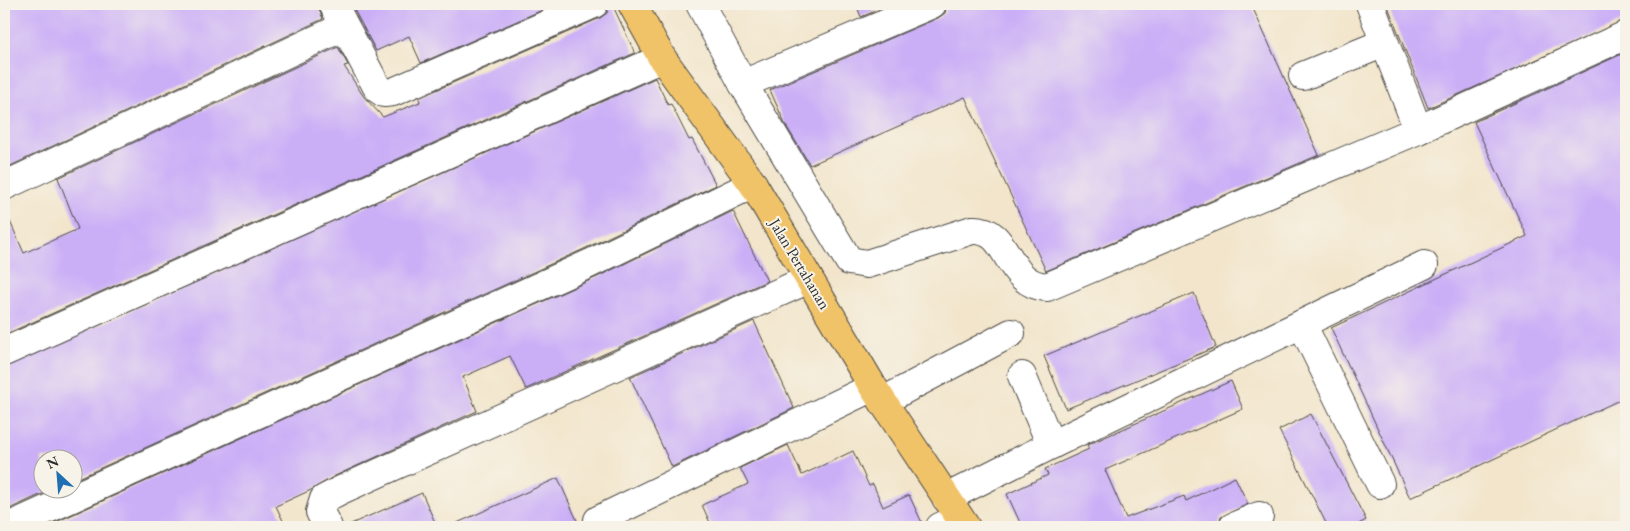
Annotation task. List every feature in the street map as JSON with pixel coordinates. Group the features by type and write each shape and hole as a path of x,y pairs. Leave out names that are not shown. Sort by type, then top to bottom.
{"main road":[{"name":"Jalan Pertahanan","path":"632,4 662,58 753,184 953,518"}],"street":[{"path":"4,186 338,15 378,89 384,93 393,92 594,4"},
{"path":"700,4 743,84 849,261 867,264 972,230 983,230 995,238 1023,279 1035,286 1047,287 1418,130 1626,35"},
{"path":"743,84 932,4"},
{"path":"1370,4 1418,130"},
{"path":"1303,76 1384,43"},
{"path":"4,352 662,58"},
{"path":"8,527 591,263 753,184"},
{"path":"953,518 1051,445 1424,265"},
{"path":"328,527 320,512 324,499 341,490 809,279"},
{"path":"1302,324 1380,484"},
{"path":"598,520 1010,333"},
{"path":"1022,376 1051,445"},
{"path":"1233,527 1259,516"}],"building":[{"path":"4,4 317,4 323,19 4,169"},
{"path":"351,4 556,4 421,63 409,36 376,51"},
{"path":"609,4 612,4 635,53 4,335 4,208 24,253 78,229 58,178 338,47 348,65 344,66 364,97 383,117 420,102 419,98 434,91 600,18 607,13"},
{"path":"856,4 892,4 861,17"},
{"path":"947,4 1251,4 1319,155 1046,271 965,97 810,165 785,124 770,90 938,18 945,13"},
{"path":"1387,4 1626,4 1626,20 1428,108"},
{"path":"1626,52 1626,397 1410,498 1331,328 1527,236 1474,122"},
{"path":"655,78 668,105 671,104 689,140 692,139 716,185 584,249 82,476 82,448 32,448 33,498 5,511 4,367"},
{"path":"733,211 767,281 526,389 510,356 463,377 477,411 335,476 311,490 276,506 286,527 45,527 597,277"},
{"path":"1194,293 1216,347 1066,409 1044,356"},
{"path":"754,321 794,408 672,467 630,377"},
{"path":"1231,381 1243,409 1105,470 1126,518 1184,496 1186,501 1235,477 1248,504 1221,517 1218,527 1022,527 1007,494 1048,475 1045,469 1089,449 1087,445"},
{"path":"1311,414 1366,520 1353,527 1328,527 1279,430"},
{"path":"788,445 802,475 853,451 869,486 873,484 883,507 909,495 924,527 712,527 702,505 748,484 740,468"},
{"path":"558,478 580,527 448,527"},
{"path":"422,493 437,527 344,527"}]}
